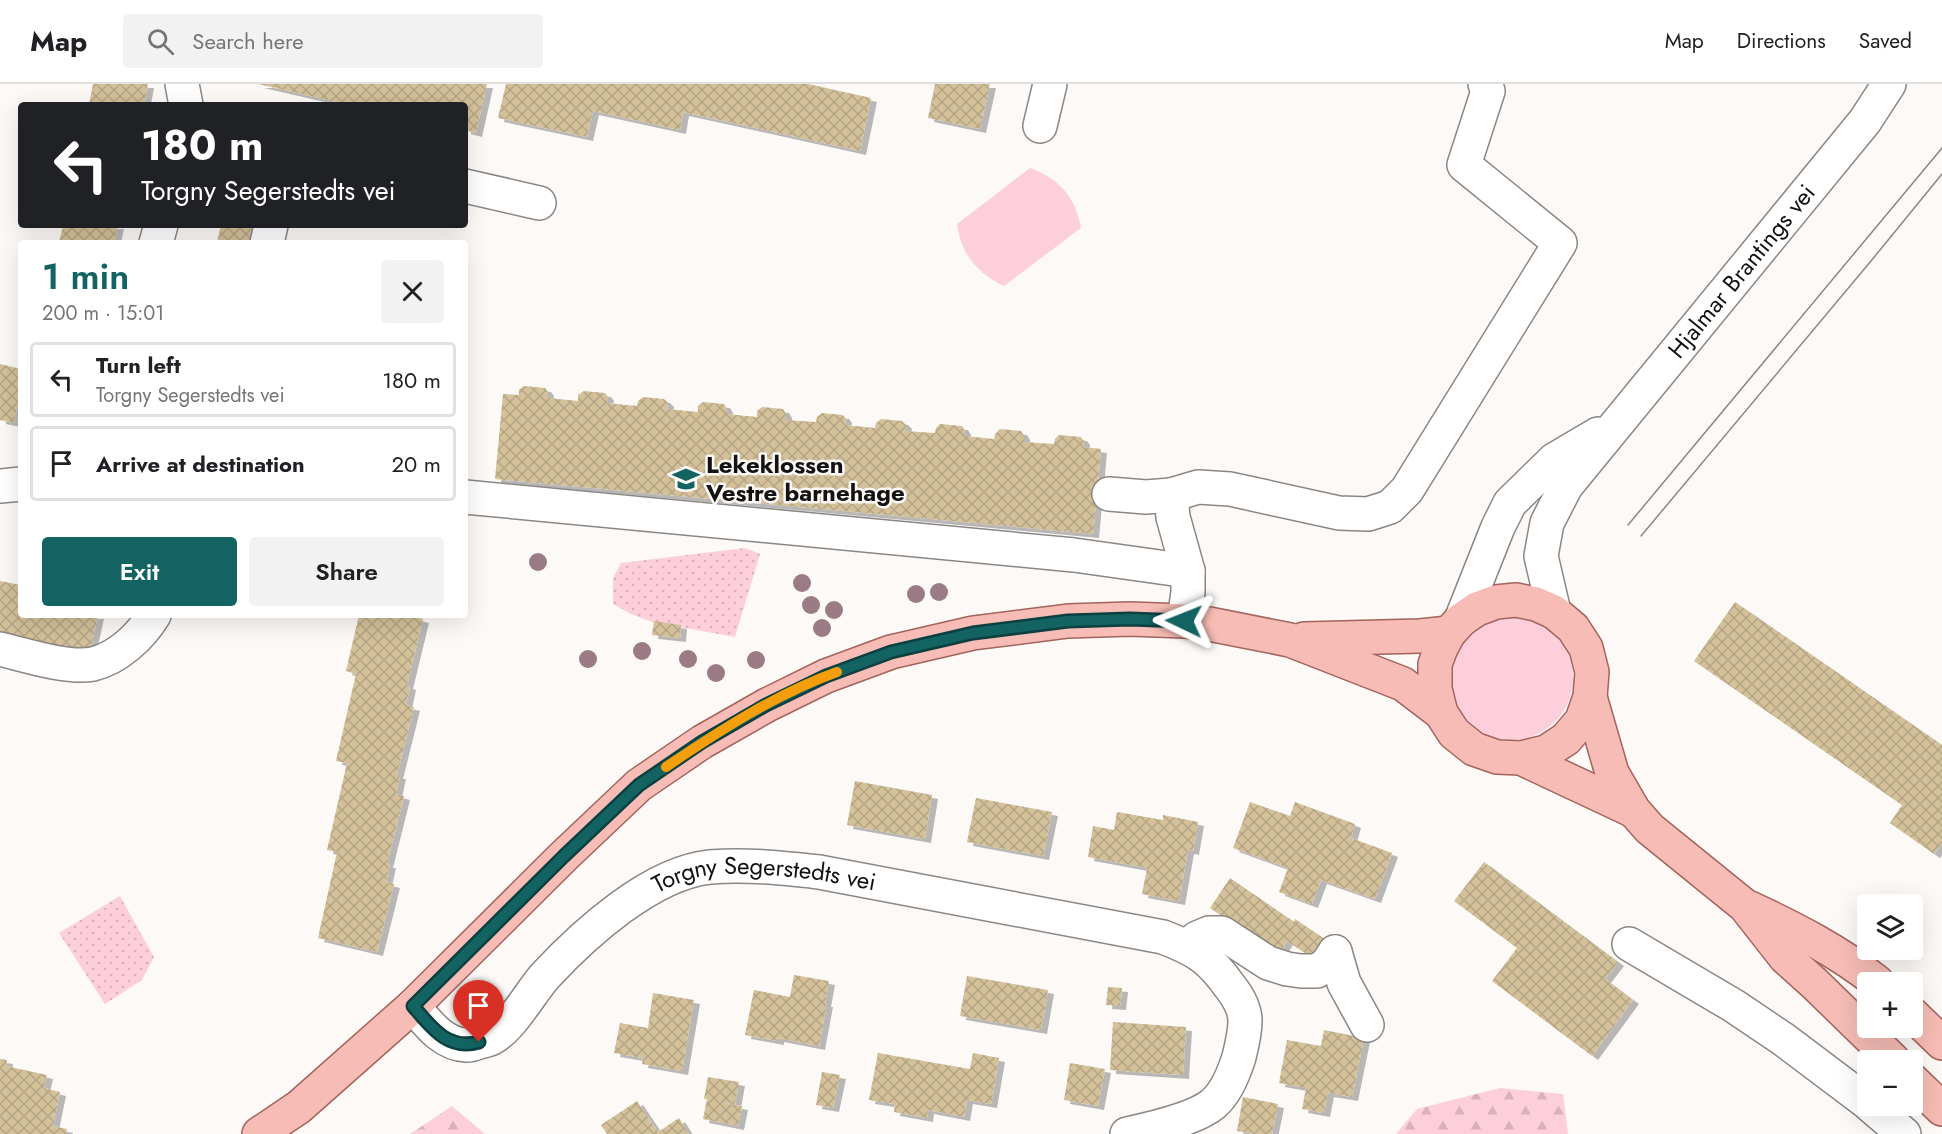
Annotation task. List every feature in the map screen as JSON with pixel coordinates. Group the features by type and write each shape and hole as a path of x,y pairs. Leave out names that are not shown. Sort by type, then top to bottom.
{"main road":[{"path":"1516,600 1536,604 1554,612 1573,628 1586,648 1592,672 1590,697 1582,720 1566,738 1546,752 1521,758 1497,757 1474,748 1454,733 1441,712 1434,689 1435,664 1441,648 1455,626 1477,609 1496,602 1516,600"},
{"path":"259,1134 299,1107 413,1006 639,785 702,742 766,705 826,676 891,652 973,633 1068,621 1130,619 1196,622 1290,640 1402,684 1441,712"},
{"path":"1290,640 1420,636 1455,626"},
{"path":"1590,697 1612,773 1634,811 1650,829 1745,906 1785,957 1883,1050"},
{"path":"1521,758 1634,811"},
{"path":"1745,906 1801,932 1863,972"},
{"path":"1923,1025 1942,1043"},
{"path":"1923,1091 1942,1109"}],"street":[{"path":"182,84 185,102"},
{"path":"1040,126 1050,84"},
{"path":"1110,494 1146,497 1171,495 1198,487 1230,489 1339,513 1368,514 1390,507 1407,490 1560,243 1464,165 1488,91 1485,84"},
{"name":"Hjalmar Brantings vei","path":"1554,612 1541,556 1547,523 1566,486 1865,121 1890,84"},
{"name":"Hjalmar Brantings vei","path":"1865,121 1910,84"},
{"path":"468,187 539,203"},
{"name":"Hjalmar Brantings vei","path":"1455,626 1479,579 1498,527 1510,503 1554,460 1618,422"},
{"path":"0,486 18,484"},
{"path":"1171,495 1173,518 1188,571 1188,592 1196,622"},
{"path":"468,497 1074,555 1188,571"},
{"path":"0,649 64,664 93,664 118,652 132,642 152,618"},
{"name":"Torgny Segerstedts vei","path":"413,1006 444,1038 467,1046 492,1039 504,1029 544,977 574,947 628,902 666,881 687,872 709,867 765,866 819,872 1163,937 1188,946 1215,967 1238,996 1246,1019 1243,1042 1233,1075 1214,1103 1199,1113 1127,1134"},
{"path":"1188,946 1197,938 1209,933 1222,933 1268,963 1301,971 1317,971 1327,964 1335,952 1344,983 1367,1025"},
{"path":"1629,944 1764,1025 1857,1095"},
{"path":"1883,1116 1904,1134"}],"green space":[{"path":"1030,168 1041,172 1064,190 1075,207 1081,228 1004,286 978,269 962,245 957,224"},
{"path":"745,548 760,554 735,637 652,622 613,604 613,578 621,563"},
{"path":"1511,616 1535,621 1554,635 1568,654 1573,678 1568,702 1554,721 1535,735 1511,740 1487,735 1468,721 1454,702 1449,678 1454,654 1468,635 1487,621"},
{"path":"120,896 154,957 142,980 105,1004 59,933"},
{"path":"1500,1088 1563,1094 1568,1134 1396,1134 1417,1109"},
{"path":"452,1106 485,1134 410,1134"}],"building":[{"path":"93,84 148,84 145,102 90,102"},
{"path":"258,84 487,84 476,133 468,131 468,102 336,102"},
{"path":"506,84 808,84 871,98 860,151 683,112 680,130 593,111 587,137 498,118"},
{"path":"935,84 990,84 980,129 928,118"},
{"path":"62,228 117,228 115,240 60,240"},
{"path":"220,228 251,228 249,240 218,240"},
{"path":"0,364 18,368 18,404 14,423 0,420"},
{"path":"524,386 545,388 548,398 578,401 578,395 584,391 605,393 608,397 607,403 637,406 638,401 643,397 664,399 668,403 667,409 698,412 698,406 703,402 724,404 727,414 757,417 757,411 762,407 783,409 786,420 816,422 817,417 822,413 843,415 846,419 845,425 875,428 876,423 881,419 902,421 906,425 905,431 935,433 940,424 962,426 965,436 994,439 1000,429 1021,431 1024,442 1054,444 1059,435 1081,437 1084,441 1083,447 1101,449 1093,534 495,479 503,394 519,395 519,390"},
{"path":"0,581 18,584 18,618 97,618 89,655 0,636"},
{"path":"1735,602 1942,745 1942,843 1934,854 1890,823 1902,805 1694,661"},
{"path":"358,618 423,619 407,685 410,686 406,705 414,707 397,775 400,775 396,794 404,796 387,864 390,864 386,882 394,884 377,952 318,938 337,852 327,850 347,763 336,761 356,674 346,671"},
{"path":"654,621 681,625 680,638 652,635"},
{"path":"855,781 932,795 925,839 847,825"},
{"path":"976,798 1052,812 1043,856 967,842"},
{"path":"1250,802 1290,816 1295,802 1355,824 1351,838 1392,853 1375,899 1321,880 1312,904 1279,892 1288,868 1233,848"},
{"path":"1117,812 1163,820 1163,815 1198,822 1193,851 1188,850 1179,901 1142,894 1147,868 1088,857 1093,826 1114,830"},
{"path":"1484,862 1618,962 1605,979 1633,1000 1592,1056 1492,981 1517,948 1454,901"},
{"path":"1230,878 1294,922 1295,919 1326,940 1314,959 1287,941 1279,954 1210,908"},
{"path":"794,975 829,981 819,1046 778,1038 778,1041 745,1035 754,990 790,997"},
{"path":"967,976 1048,990 1041,1030 960,1016"},
{"path":"1108,987 1122,988 1120,1006 1106,1005"},
{"path":"653,993 694,1000 682,1071 642,1064 643,1058 614,1053 620,1023 648,1028"},
{"path":"1113,1022 1186,1027 1183,1075 1110,1070"},
{"path":"1324,1030 1364,1038 1352,1097 1328,1093 1324,1113 1302,1109 1306,1088 1279,1083 1287,1040 1321,1046"},
{"path":"878,1053 970,1069 973,1053 999,1058 991,1104 967,1100 964,1117 928,1110 927,1118 894,1112 895,1104 869,1100"},
{"path":"0,1059 7,1060 6,1066 47,1075 44,1088 60,1092 53,1126 67,1129 66,1134 0,1134"},
{"path":"1070,1063 1105,1069 1098,1106 1064,1100"},
{"path":"822,1072 840,1075 833,1108 816,1105"},
{"path":"708,1077 739,1082 735,1104 723,1103 742,1106 738,1126 703,1119"},
{"path":"1243,1097 1278,1104 1272,1134 1237,1131"},
{"path":"637,1101 658,1132 679,1118 689,1134 607,1134 601,1125"}],"tram line":[{"path":"1628,525 1942,148"},
{"path":"1641,536 1942,174"}],"slow traffic":[{"path":"666,767 702,742 766,705 837,672"}],"place":[{"name":"Lekeklossen Vestre barnehage","path":"686,479"}],"route":[{"path":"479,1042 467,1046 444,1038 413,1006 639,785 702,742 766,705 826,676 891,652 973,633 1068,621 1130,619 1184,621"}]}
